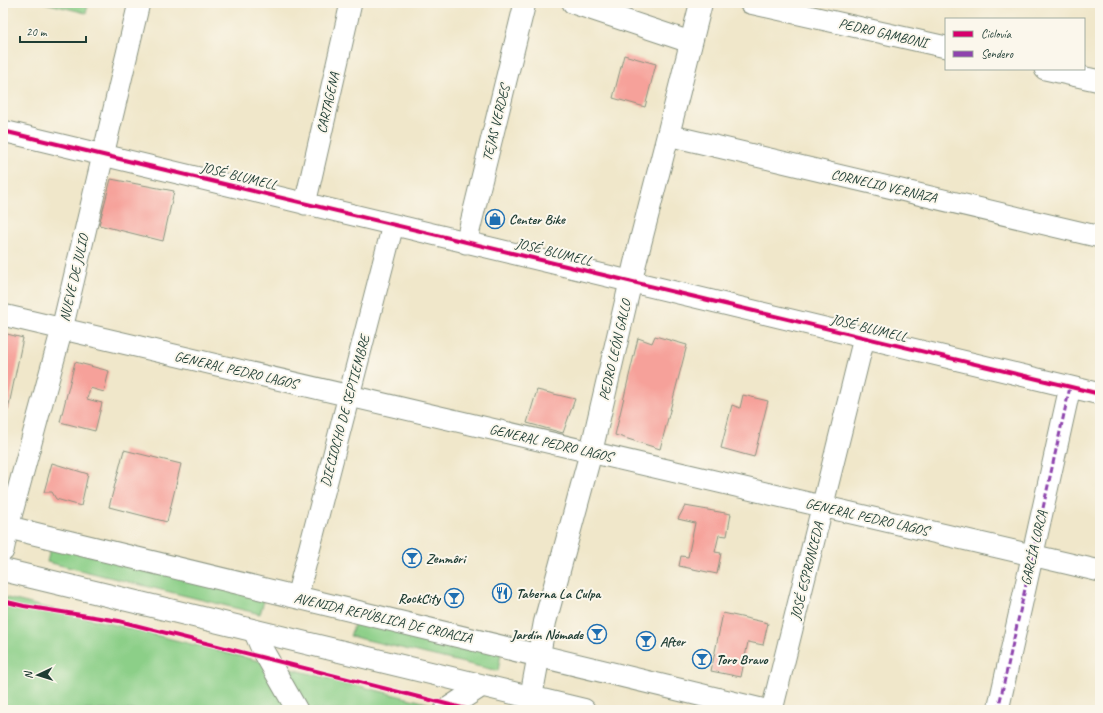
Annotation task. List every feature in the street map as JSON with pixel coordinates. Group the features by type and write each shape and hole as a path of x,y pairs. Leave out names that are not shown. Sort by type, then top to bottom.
{"main road":[{"name":"PEDRO LEÓN GALLO","path":"531,697 545,622 592,452 630,282 701,3"},
{"name":"AVENIDA REPÚBLICA DE CROACIA","path":"5,527 763,710"},
{"path":"3,570 584,710"}],"street":[{"name":"NUEVE DE JULIO","path":"3,551 5,527 62,329 139,3"},
{"name":"CARTAGENA","path":"305,204 351,3"},
{"name":"TEJAS VERDES","path":"466,243 525,3"},
{"path":"573,3 690,42"},
{"name":"PEDRO GAMBONI","path":"750,3 945,47"},
{"path":"1050,70 1100,81"},
{"name":"JOSÉ BLUMELL","path":"3,131 1100,394"},
{"name":"CORNELIO VERNAZA","path":"668,135 1100,237"},
{"name":"DIECIOCHO DE SEPTIEMBRE","path":"297,597 393,225"},
{"name":"GENERAL PEDRO LAGOS","path":"3,315 1100,571"},
{"name":"JOSÉ ESPRONCEDA","path":"772,710 864,338"},
{"name":"GARCÍA LORCA","path":"998,710 1070,387"},
{"path":"254,631 261,647 296,710"},
{"path":"445,710 482,686"}],"green space":[{"path":"45,3 89,3 86,13"},
{"path":"51,545 265,598 260,614 47,562"},
{"path":"3,597 455,710 3,710"},
{"path":"356,620 501,653 498,671 350,636"}],"building":[{"path":"624,55 656,64 645,107 613,98"},
{"path":"111,179 174,191 163,241 99,225"},
{"path":"3,333 23,338 8,410 3,409"},
{"path":"655,336 687,345 660,449 615,435 638,338 652,343"},
{"path":"75,362 109,371 104,392 90,388 87,399 102,403 95,431 60,422"},
{"path":"537,390 575,399 563,433 527,423"},
{"path":"743,395 768,401 754,457 721,448 732,405 740,408"},
{"path":"124,450 181,464 167,522 109,507"},
{"path":"52,463 88,474 81,506 56,499 52,492 44,492"},
{"path":"685,506 731,514 727,536 719,535 715,552 721,553 717,574 679,566 681,556 688,557 695,523 678,519"},
{"path":"723,613 768,623 763,645 748,642 741,677 711,671"}],"marked path":[{"path":"998,710 1070,387"}],"cycle path":[{"path":"3,131 1100,394"},
{"path":"3,601 24,606 119,621 470,710"}],"place":[{"name":"Center Bike","path":"495,219"},
{"name":"Zenmôri","path":"412,558"},
{"name":"Taberna La Culpa","path":"502,593"},
{"name":"RockCity","path":"454,598"},
{"name":"Jardín Nómade","path":"597,634"},
{"name":"After","path":"646,641"},
{"name":"Toro Bravo","path":"702,659"}]}
